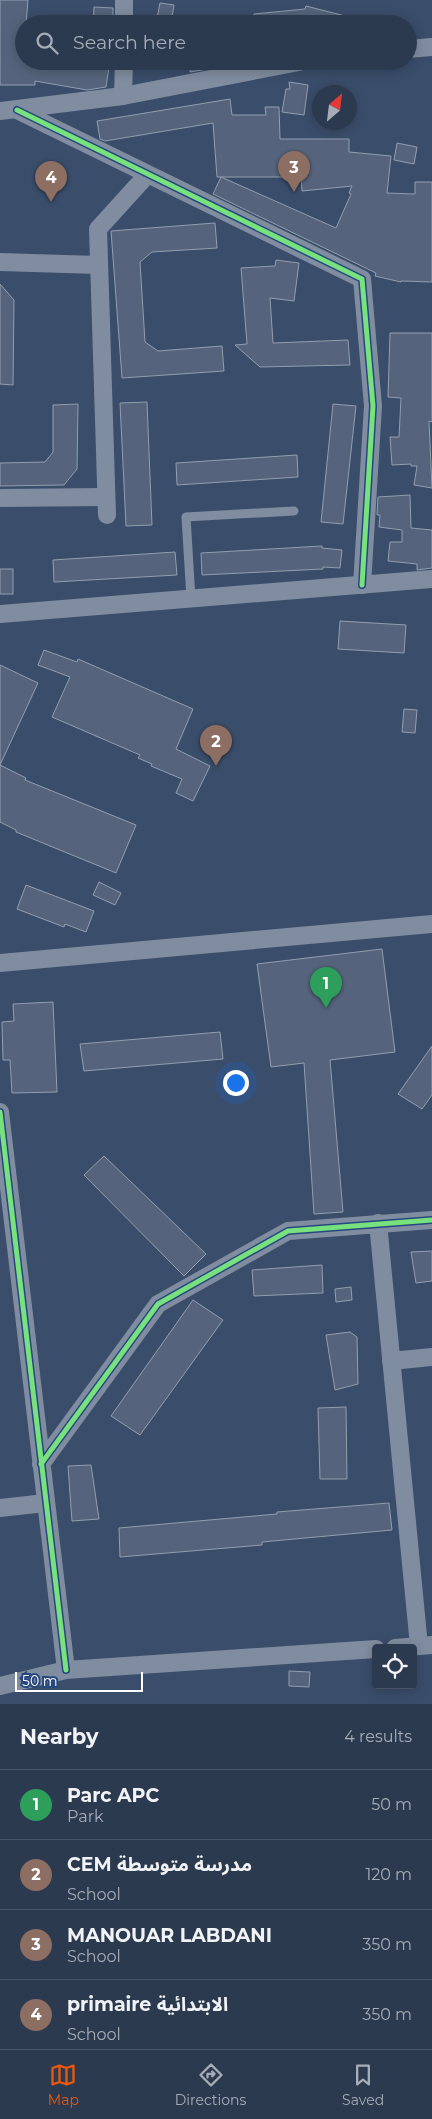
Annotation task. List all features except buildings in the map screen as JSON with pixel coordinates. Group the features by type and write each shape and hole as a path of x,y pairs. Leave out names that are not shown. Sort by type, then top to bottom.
{"street":[{"path":"124,0 124,15"},
{"path":"417,48 432,47"},
{"path":"123,96 124,70"},
{"path":"8,111 123,96 257,70"},
{"path":"8,111 362,279 373,406 362,585"},
{"path":"0,498 106,506 98,229 146,175"},
{"path":"0,262 98,265"},
{"path":"0,614 432,579"},
{"path":"0,963 432,924"},
{"path":"0,1112 66,1670"},
{"path":"41,1464 158,1304 288,1231 432,1220"},
{"path":"378,1223 425,1646"},
{"path":"392,1360 432,1357"},
{"path":"0,1508 45,1503"},
{"path":"0,1686 66,1670 372,1649"}],"lane":[{"path":"191,599 186,517 294,510"}],"cycle path":[{"path":"17,110 362,279 373,406 362,585"},
{"path":"0,1112 66,1670"},
{"path":"41,1464 158,1304 288,1231 432,1220"}],"place":[{"name":"MANOUAR LABDANI","path":"294,192"},
{"name":"primaire الابتدائية","path":"51,202"},
{"name":"CEM مدرسة متوسطة","path":"216,766"},
{"name":"Parc APC","path":"326,1008"}]}
